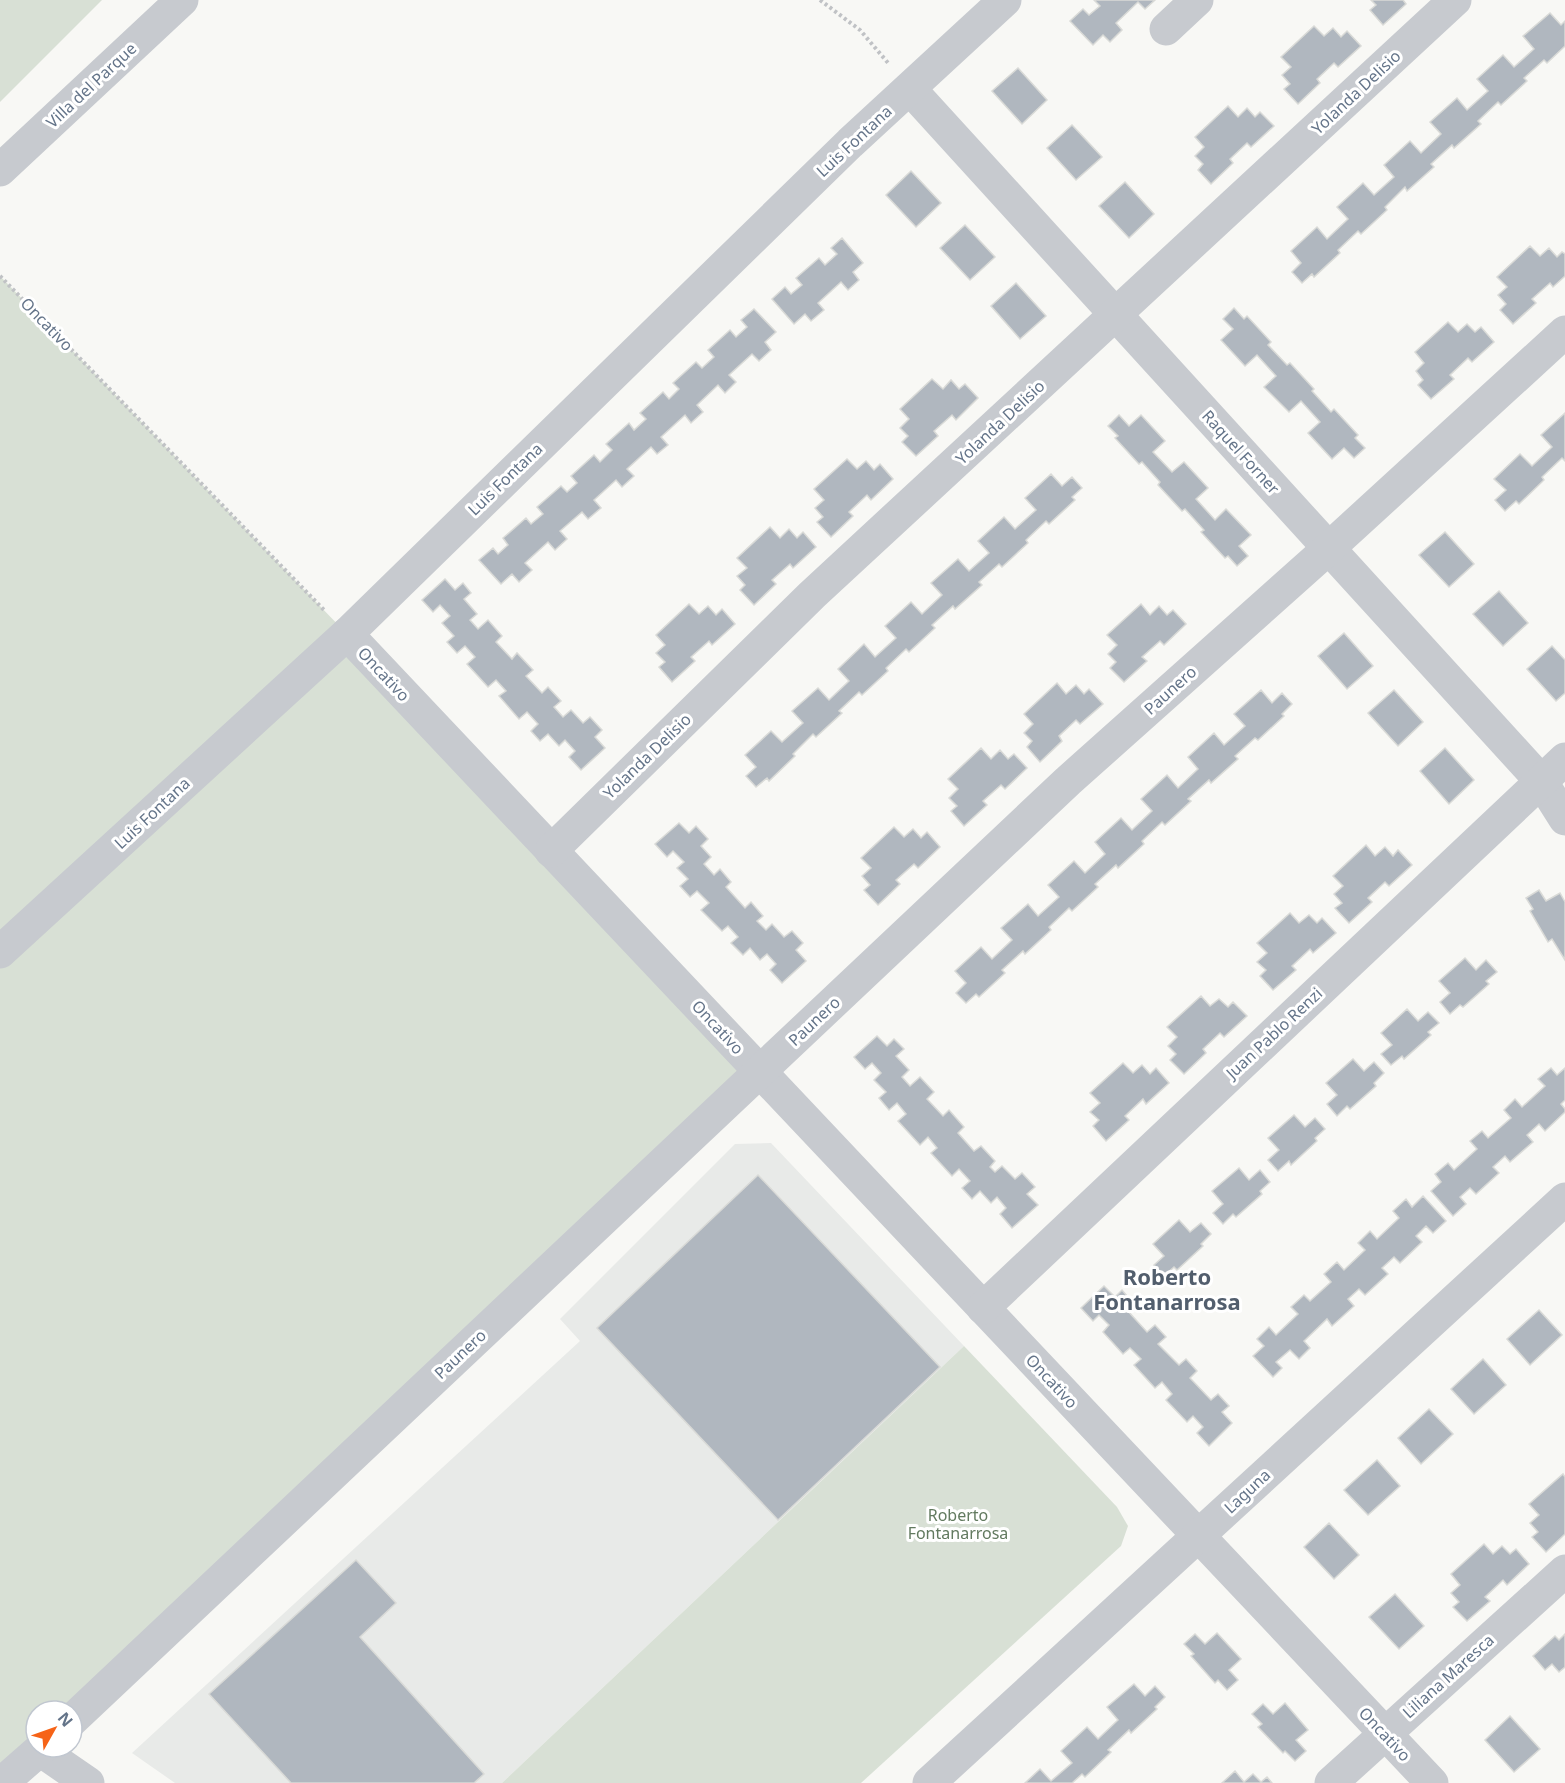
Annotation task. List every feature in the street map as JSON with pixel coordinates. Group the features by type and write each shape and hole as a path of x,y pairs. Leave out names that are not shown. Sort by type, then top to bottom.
{"street":[{"name":"Villa del Parque","path":"0,170 182,0"},
{"name":"Luis Fontana","path":"0,952 346,634 850,143 1005,0"},
{"path":"1166,29 1197,0"},
{"name":"Yolanda Delisio","path":"551,851 812,595 1455,0"},
{"name":"Raquel Forner","path":"910,89 1541,781 1565,819"},
{"name":"Paunero","path":"84,1709 1068,781 1329,548 1565,332"},
{"name":"Oncativo","path":"346,634 1432,1783"},
{"name":"Juan Pablo Renzi","path":"983,1308 1565,759"},
{"name":"Laguna","path":"929,1783 1565,1199"},
{"name":"Liliana Maresca","path":"1331,1783 1565,1571"},
{"path":"2,1783 30,1759"},
{"path":"56,1759 88,1783"}],"path":[{"path":"820,0 860,30 910,89"},
{"name":"Oncativo","path":"0,276 346,634"}],"shaded area":[{"path":"771,1143 964,1346 502,1783 175,1783 132,1753 580,1341 560,1319 735,1144"}],"green space":[{"path":"0,0 102,0 0,102"},
{"path":"0,276 347,634 759,1071 84,1700 24,1699 24,1759 0,1783"},
{"name":"Roberto Fontanarrosa","path":"964,1346 1117,1507 1128,1526 1121,1546 861,1783 502,1783"}],"building":[{"path":"1094,0 1155,0 1145,9 1138,2 1116,23 1122,30 1110,42 1103,35 1093,45 1070,21 1083,9 1089,15 1100,6"},
{"path":"1371,0 1403,0 1406,4 1383,25 1370,10 1376,5"},
{"path":"1550,13 1561,25 1565,21 1565,46 1547,63 1544,60 1524,78 1527,81 1501,105 1498,102 1478,121 1481,124 1454,148 1452,145 1431,164 1434,167 1407,191 1405,187 1385,207 1387,210 1361,234 1358,231 1338,250 1340,253 1314,277 1312,274 1302,283 1292,272 1301,263 1291,251 1317,227 1327,239 1348,219 1337,207 1363,183 1374,195 1394,177 1384,165 1410,141 1421,153 1441,134 1430,122 1457,98 1467,110 1488,91 1477,79 1503,55 1514,67 1534,49 1523,36"},
{"path":"1314,26 1324,36 1333,28 1341,37 1347,31 1361,46 1338,67 1334,63 1317,79 1320,83 1298,104 1284,89 1290,84 1282,75 1291,67 1281,57"},
{"path":"1018,68 1047,100 1022,124 992,91"},
{"path":"1228,106 1238,117 1247,108 1255,117 1260,112 1274,126 1251,147 1247,143 1230,159 1233,163 1211,184 1198,170 1203,164 1195,156 1204,147 1195,137"},
{"path":"1072,125 1102,157 1076,180 1047,148"},
{"path":"911,171 941,203 916,227 886,195"},
{"path":"1125,182 1154,214 1129,238 1099,206"},
{"path":"965,225 995,257 970,280 940,248"},
{"path":"842,238 863,263 853,272 859,280 848,290 841,282 818,303 824,310 811,321 805,314 794,324 772,299 785,287 791,294 802,285 796,278 819,258 825,265 837,254 831,248"},
{"path":"1530,246 1540,256 1549,248 1557,257 1562,252 1565,254 1565,276 1553,287 1550,283 1532,299 1536,303 1513,324 1500,310 1506,304 1498,295 1507,287 1497,277"},
{"path":"1016,283 1046,316 1020,339 991,306"},
{"path":"1234,308 1244,319 1247,316 1271,342 1268,345 1287,365 1290,363 1331,412 1334,409 1358,435 1355,438 1365,448 1354,458 1344,448 1332,459 1308,433 1320,422 1301,401 1289,412 1264,387 1276,376 1257,355 1245,366 1221,340 1233,329 1223,319"},
{"path":"754,309 776,332 765,342 771,350 759,361 752,354 729,375 736,382 725,393 718,385 697,405 703,412 691,423 685,415 661,437 668,445 657,454 651,447 627,469 634,476 622,487 616,480 594,500 601,508 588,519 582,512 560,531 567,539 555,550 548,542 525,563 532,570 519,582 512,574 501,584 479,560 493,548 498,554 508,545 503,538 526,518 531,524 543,514 537,507 561,486 567,492 577,483 571,476 594,455 600,462 612,450 606,444 629,423 634,430 646,419 640,413 663,392 669,399 679,389 673,383 696,362 702,368 714,357 708,350 730,330 736,337 747,327 741,320"},
{"path":"1448,322 1458,332 1467,324 1475,332 1481,327 1494,342 1472,362 1468,358 1450,375 1454,379 1431,399 1418,385 1423,380 1416,371 1424,363 1415,352"},
{"path":"932,379 943,389 951,380 959,389 965,384 978,398 956,420 952,415 934,431 938,436 916,456 902,442 908,436 900,428 909,419 900,409"},
{"path":"1565,413 1565,461 1562,458 1542,477 1544,480 1519,504 1516,501 1505,511 1495,500 1506,490 1494,479 1520,454 1532,466 1552,447 1541,435"},
{"path":"1119,415 1129,426 1141,415 1165,441 1153,452 1172,472 1184,462 1208,488 1196,499 1215,520 1226,509 1251,535 1239,546 1248,556 1237,566 1228,556 1225,558 1201,532 1204,530 1185,509 1182,511 1158,485 1160,482 1142,462 1139,464 1115,438 1118,436 1108,426"},
{"path":"847,459 857,469 866,461 874,470 880,464 893,479 871,500 867,495 849,512 853,516 831,537 817,522 823,517 815,508 824,500 814,489"},
{"path":"1051,474 1062,486 1072,477 1082,488 1072,497 1075,500 1049,524 1046,521 1026,540 1028,543 1002,567 999,564 979,582 982,585 955,609 953,606 932,625 935,628 909,652 906,649 886,668 888,671 862,695 859,692 839,711 842,713 816,737 813,734 793,754 795,756 769,781 767,778 756,787 746,776 756,767 745,755 771,731 782,742 803,723 792,711 818,688 829,700 849,681 838,669 864,644 875,657 896,638 885,626 911,602 922,614 942,595 931,583 958,559 969,571 989,553 978,541 1004,517 1015,529 1036,510 1025,498"},
{"path":"770,527 780,538 789,529 797,538 803,532 816,547 793,568 790,564 772,580 776,584 754,605 740,590 745,585 737,576 747,568 737,558"},
{"path":"1445,532 1474,564 1449,587 1419,555"},
{"path":"445,579 455,590 463,583 471,593 464,599 477,614 470,620 478,629 488,620 502,636 496,642 512,659 517,653 533,670 526,676 542,693 548,687 561,701 554,707 563,717 571,710 583,723 590,717 602,730 595,737 605,748 581,770 569,757 575,751 565,740 559,746 548,734 540,741 531,731 538,724 527,712 519,719 499,696 506,691 496,680 488,687 467,664 475,657 465,646 457,653 447,642 454,636 442,623 450,616 440,605 433,612 422,600"},
{"path":"1499,591 1528,623 1503,646 1473,614"},
{"path":"689,604 699,614 708,606 716,615 722,609 735,624 712,645 709,641 691,657 695,661 672,682 659,667 665,662 656,653 665,645 656,635"},
{"path":"1141,604 1150,615 1159,606 1167,615 1173,610 1186,624 1164,645 1160,641 1142,657 1147,661 1124,682 1110,668 1116,662 1108,654 1117,645 1107,635"},
{"path":"1344,633 1373,666 1347,689 1318,656"},
{"path":"1552,646 1565,660 1565,693 1556,701 1527,669"},
{"path":"1057,683 1066,694 1076,685 1084,694 1089,689 1103,704 1080,724 1076,720 1059,736 1062,741 1040,762 1027,747 1032,741 1024,733 1033,724 1024,714"},
{"path":"1261,690 1272,703 1282,693 1292,704 1282,714 1284,716 1258,740 1255,738 1235,756 1238,759 1211,783 1209,780 1188,799 1191,801 1165,825 1162,822 1142,841 1144,844 1118,868 1116,865 1095,884 1098,887 1072,911 1069,908 1049,927 1051,930 1025,954 1023,951 1002,970 1005,973 979,997 976,994 966,1003 956,993 966,983 955,971 981,947 992,959 1012,940 1001,928 1028,904 1038,916 1059,897 1048,885 1074,861 1085,873 1105,854 1095,842 1121,818 1132,830 1152,811 1141,799 1167,775 1178,788 1198,769 1188,757 1214,733 1224,745 1245,726 1234,714"},
{"path":"1394,690 1423,722 1398,746 1368,713"},
{"path":"981,748 991,759 1000,750 1008,759 1014,754 1027,768 1005,789 1001,785 983,801 987,805 964,826 951,811 957,806 949,798 958,789 948,779"},
{"path":"1445,748 1474,780 1449,804 1420,771"},
{"path":"679,823 689,833 696,826 708,839 701,846 711,857 704,864 714,875 720,869 731,882 726,887 745,908 751,902 763,916 757,921 766,930 772,924 784,937 792,931 803,943 796,950 806,961 782,983 770,970 776,964 767,954 760,960 750,948 743,955 731,943 738,937 728,926 722,931 701,910 709,903 697,891 690,897 680,886 688,879 677,868 684,862 673,851 667,857 655,844"},
{"path":"894,827 904,837 913,829 921,838 927,832 940,847 918,868 914,864 896,880 900,884 878,905 864,890 870,885 862,876 871,868 861,858"},
{"path":"1366,845 1375,856 1385,847 1393,856 1398,850 1412,865 1389,886 1385,882 1368,898 1372,902 1349,923 1335,908 1342,903 1334,894 1343,886 1333,876"},
{"path":"1539,890 1546,901 1560,893 1565,902 1565,960 1552,939 1548,942 1530,911 1533,909 1526,898"},
{"path":"1290,913 1299,923 1309,915 1317,923 1322,918 1336,933 1313,953 1310,949 1292,966 1296,970 1273,990 1260,976 1266,970 1257,962 1267,953 1257,943"},
{"path":"1465,958 1476,970 1486,960 1497,972 1486,981 1489,984 1463,1007 1460,1005 1450,1014 1440,1002 1450,993 1439,981"},
{"path":"1201,996 1210,1006 1219,999 1228,1007 1233,1002 1247,1016 1224,1037 1220,1033 1203,1049 1206,1053 1184,1074 1170,1060 1176,1054 1168,1046 1177,1037 1167,1027"},
{"path":"1407,1009 1418,1021 1428,1012 1439,1023 1428,1032 1431,1035 1404,1059 1402,1056 1391,1065 1381,1054 1392,1045 1381,1033"},
{"path":"877,1036 887,1046 894,1039 904,1049 896,1056 909,1070 902,1077 910,1086 920,1077 934,1092 927,1099 943,1116 949,1110 964,1127 958,1133 974,1151 981,1146 995,1161 990,1167 995,1172 1002,1166 1015,1179 1022,1173 1035,1187 1027,1194 1038,1205 1012,1228 1000,1214 1006,1208 997,1197 991,1203 980,1191 972,1199 962,1188 970,1181 959,1169 952,1176 931,1153 937,1148 928,1137 920,1145 898,1121 906,1114 897,1103 889,1110 879,1098 886,1092 874,1080 881,1073 872,1063 865,1069 854,1057"},
{"path":"1353,1059 1364,1071 1374,1062 1384,1073 1374,1083 1376,1086 1350,1109 1347,1106 1337,1116 1327,1104 1337,1095 1326,1083"},
{"path":"1123,1063 1133,1073 1142,1065 1150,1074 1156,1068 1169,1083 1146,1104 1143,1099 1125,1116 1129,1120 1106,1141 1093,1126 1099,1120 1090,1112 1100,1103 1090,1093"},
{"path":"1551,1068 1557,1075 1565,1068 1565,1100 1561,1104 1565,1112 1545,1131 1539,1124 1527,1135 1533,1142 1510,1162 1505,1156 1493,1167 1499,1173 1476,1194 1470,1188 1460,1197 1466,1204 1453,1216 1431,1191 1441,1182 1435,1174 1448,1163 1454,1170 1477,1149 1470,1141 1482,1131 1488,1138 1511,1118 1504,1110 1515,1099 1522,1107 1545,1086 1538,1079"},
{"path":"1294,1115 1305,1127 1315,1118 1325,1129 1315,1138 1317,1141 1291,1165 1289,1161 1278,1171 1268,1160 1279,1150 1268,1138"},
{"path":"1239,1168 1249,1180 1260,1170 1270,1182 1260,1191 1262,1194 1236,1217 1233,1214 1223,1224 1213,1213 1223,1204 1212,1191"},
{"path":"758,1175 940,1367 778,1520 597,1328"},
{"path":"1423,1196 1446,1221 1433,1233 1426,1226 1416,1236 1422,1242 1400,1263 1394,1257 1382,1268 1388,1274 1365,1295 1359,1289 1348,1299 1354,1306 1332,1326 1327,1319 1304,1341 1310,1348 1299,1359 1290,1350 1276,1362 1282,1368 1273,1377 1253,1356 1264,1346 1257,1339 1269,1327 1276,1335 1298,1314 1291,1307 1304,1295 1310,1301 1331,1282 1324,1274 1337,1262 1344,1270 1365,1250 1358,1243 1370,1231 1377,1239 1399,1218 1393,1211 1406,1199 1412,1207"},
{"path":"1179,1220 1190,1232 1201,1223 1211,1234 1201,1244 1203,1246 1177,1270 1174,1267 1164,1276 1154,1265 1164,1256 1153,1244"},
{"path":"1104,1286 1115,1297 1122,1290 1133,1303 1126,1309 1147,1332 1155,1325 1166,1337 1158,1344 1179,1365 1186,1359 1197,1371 1190,1378 1211,1400 1218,1394 1229,1406 1222,1412 1232,1423 1209,1446 1197,1433 1203,1427 1193,1416 1187,1422 1166,1400 1172,1394 1162,1382 1155,1388 1134,1365 1141,1359 1130,1348 1123,1354 1103,1332 1109,1325 1099,1315 1093,1321 1081,1308"},
{"path":"1539,1310 1562,1335 1530,1365 1507,1339"},
{"path":"1483,1359 1506,1385 1474,1414 1451,1389"},
{"path":"1429,1409 1453,1434 1421,1464 1398,1438"},
{"path":"1377,1460 1400,1486 1368,1515 1344,1490"},
{"path":"1563,1474 1565,1477 1565,1534 1546,1552 1532,1537 1538,1532 1530,1523 1539,1515 1529,1504"},
{"path":"1329,1523 1359,1555 1334,1579 1304,1547"},
{"path":"1484,1544 1493,1554 1502,1546 1510,1554 1516,1549 1529,1564 1507,1585 1503,1580 1485,1597 1490,1601 1467,1621 1453,1607 1459,1602 1451,1593 1460,1585 1451,1574"},
{"path":"356,1560 396,1603 360,1637 484,1774 474,1783 291,1783 209,1694"},
{"path":"1395,1594 1424,1626 1399,1649 1369,1617"},
{"path":"1217,1633 1241,1659 1229,1670 1238,1680 1227,1690 1218,1680 1215,1683 1191,1656 1194,1654 1184,1644 1195,1634 1205,1644"},
{"path":"1565,1634 1565,1667 1559,1672 1552,1664 1545,1670 1533,1656 1555,1636 1559,1640"},
{"path":"1134,1684 1145,1696 1155,1686 1165,1697 1155,1707 1157,1709 1131,1733 1129,1730 1108,1750 1111,1752 1085,1777 1082,1774 1072,1783 1025,1783 1040,1769 1051,1781 1072,1763 1061,1751 1087,1727 1098,1739 1118,1720 1107,1707"},
{"path":"1285,1703 1308,1730 1296,1740 1306,1751 1295,1761 1285,1751 1283,1753 1258,1727 1262,1724 1252,1714 1263,1704 1273,1714"},
{"path":"1510,1716 1540,1749 1514,1772 1485,1740"},
{"path":"1235,1771 1244,1782 1253,1774 1261,1782 1267,1777 1272,1783 1222,1783"}],"district":[{"name":"Roberto Fontanarrosa","path":"1167,1288"}]}
